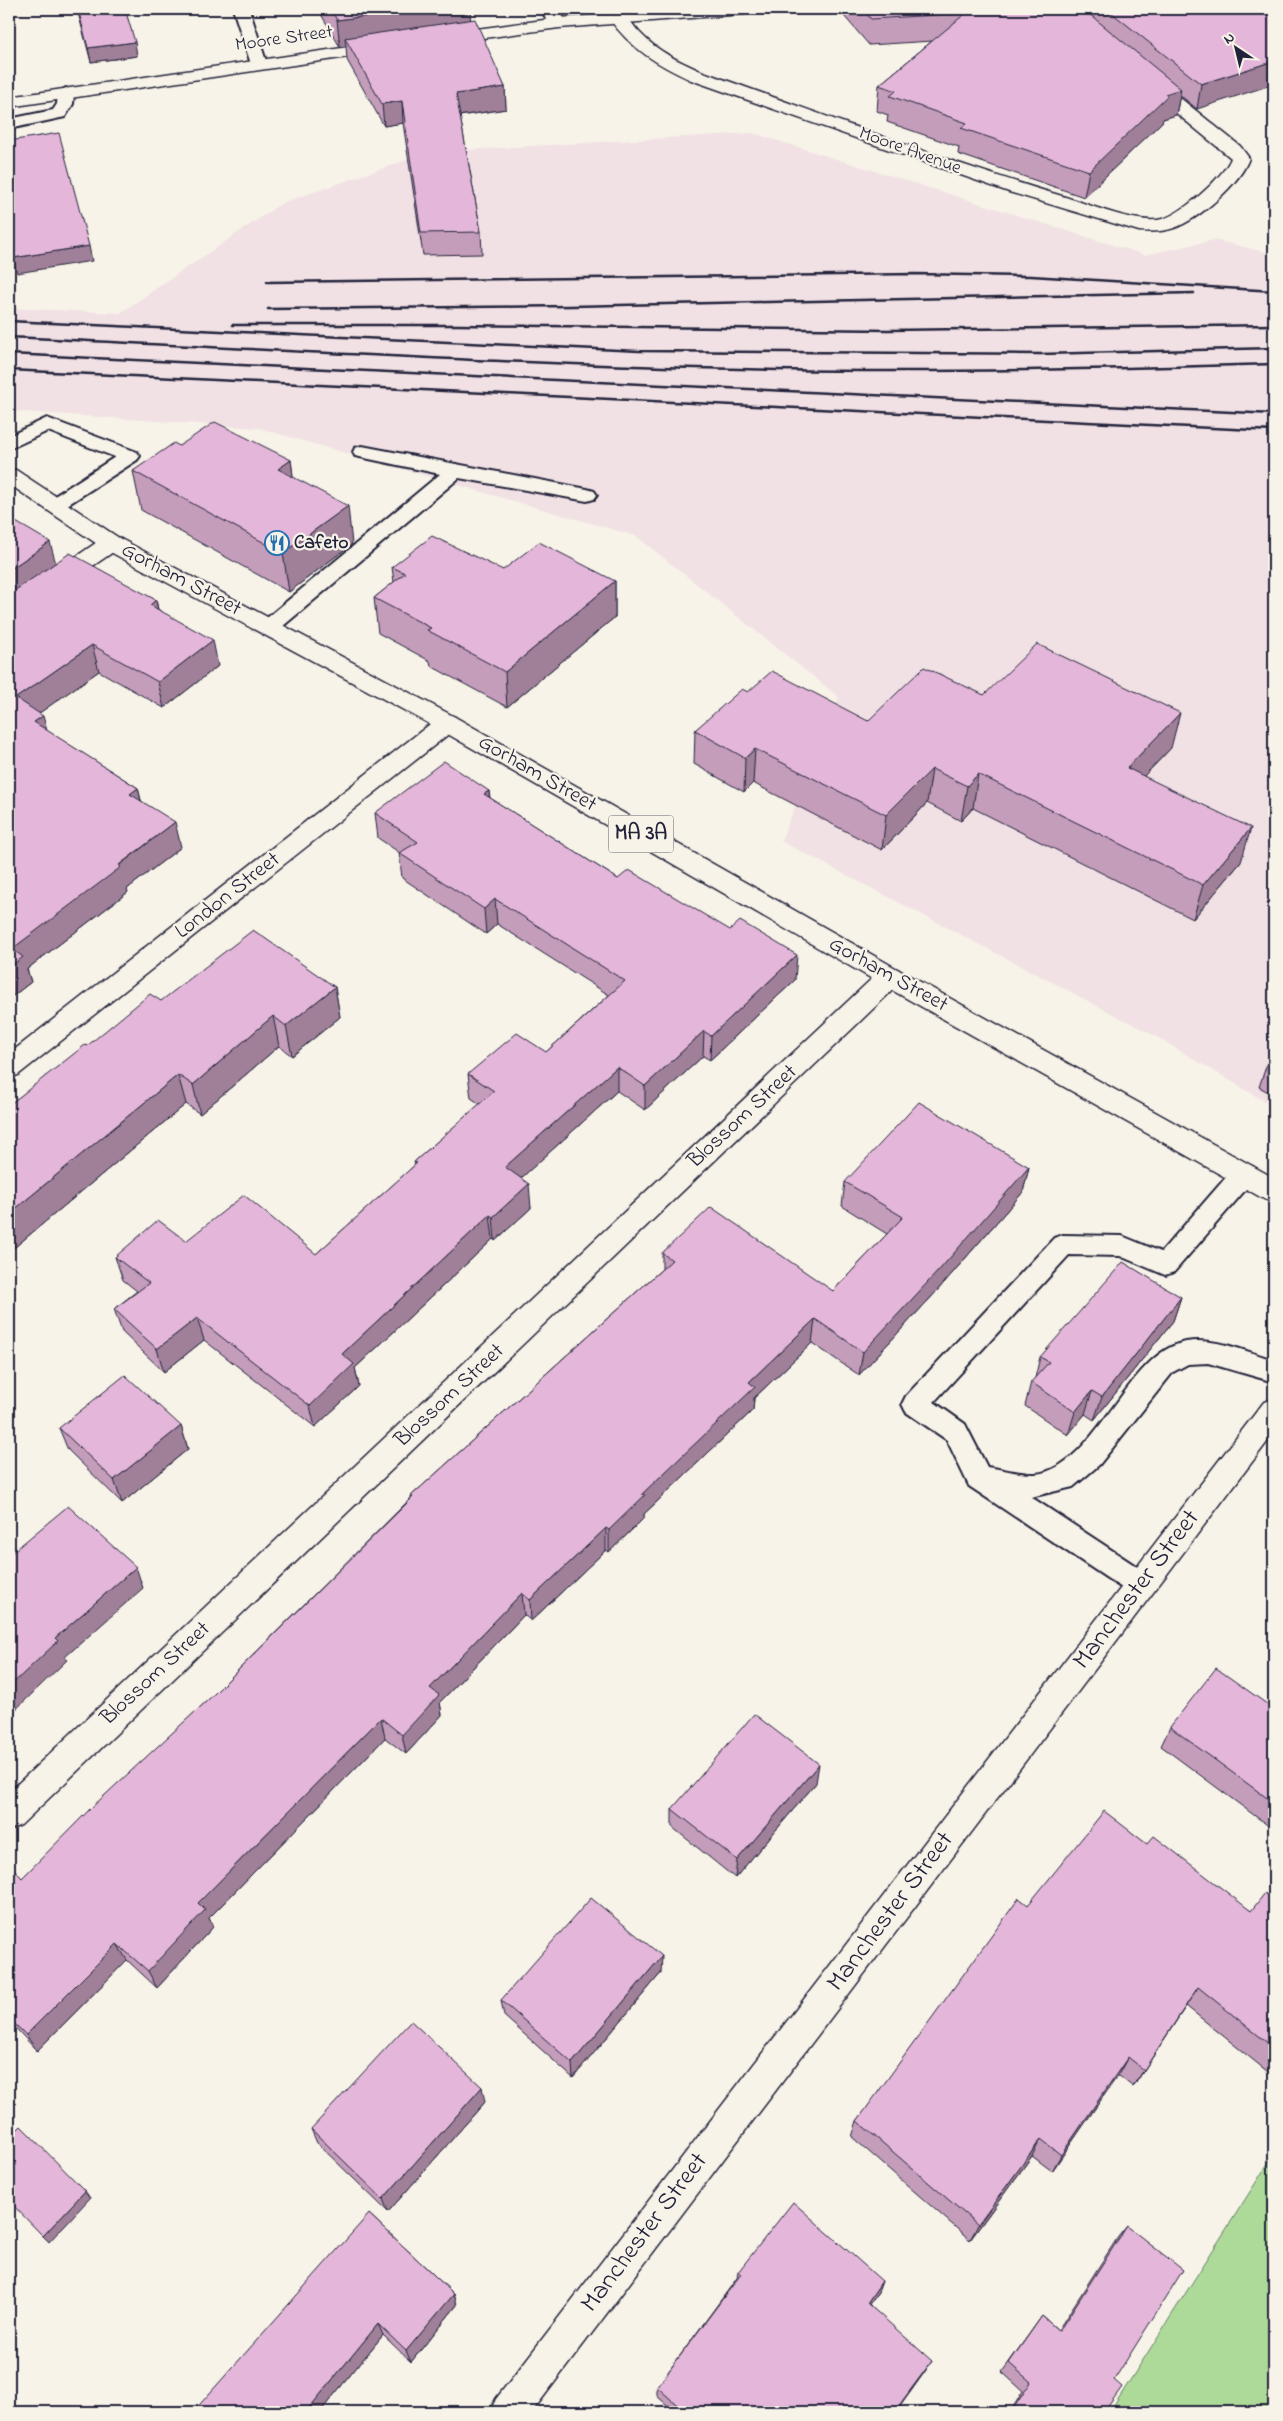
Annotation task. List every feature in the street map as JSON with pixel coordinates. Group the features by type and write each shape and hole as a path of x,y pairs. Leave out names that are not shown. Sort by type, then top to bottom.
{"street":[{"path":"548,9 559,24"},
{"path":"425,41 618,18 744,9"},
{"name":"Moore Avenue","path":"618,18 640,45 664,61 697,76 1016,188 1130,222 1154,226 1168,224 1177,220 1213,191 1232,173 1240,163 1240,158 1234,150 1136,70"},
{"name":"Moore Street","path":"9,102 396,45"},
{"name":"Gorham Street","path":"9,475 111,543 447,723 890,977 1274,1191"},
{"path":"9,614 111,543"},
{"name":"London Street","path":"9,1068 447,723"},
{"name":"Blossom Street","path":"9,1814 890,977"},
{"name":"Manchester Street","path":"509,2412 1274,1411"}],"lane":[{"path":"241,9 259,64"},
{"path":"9,124 59,114 65,104 66,93"},
{"path":"9,443 47,424 130,456 54,505"},
{"path":"362,452 587,495"},
{"path":"269,627 455,471"},
{"path":"1141,1584 979,1478 956,1432 916,1404 1063,1244 1122,1246 1165,1265 1244,1174"},
{"path":"979,1478 1035,1486 1063,1479 1089,1457 1164,1364 1185,1353 1208,1352 1274,1371"}],"shaded area":[{"path":"753,133 1145,255 1214,240 1274,254 1274,1107 1157,1037 781,841 839,697 636,536 258,428 9,411 9,308 120,313 282,203 430,152"}],"green space":[{"path":"1274,2154 1274,2412 1110,2412"}],"building":[{"path":"78,9 125,9 135,42 88,48"},
{"path":"330,9 418,9 337,20"},
{"path":"862,9 1083,9 1181,89 1165,94 1167,96 1089,171 961,128 967,123 890,96 896,91 879,85 966,13 871,19"},
{"path":"1107,9 1274,9 1274,61 1201,84"},
{"path":"475,19 505,87 456,94 481,232 421,233 402,101 382,104 345,38"},
{"path":"59,133 89,246 13,258 9,238 9,141"},
{"path":"215,422 291,460 278,469 348,506 283,553 133,471 174,443 179,446"},
{"path":"9,518 50,542 9,570"},
{"path":"432,536 503,570 539,542 615,581 505,672 427,630 431,628 374,598 405,573 392,567"},
{"path":"70,553 156,600 150,605 213,640 158,682 92,645 16,698 43,716 34,722 138,788 130,794 175,822 119,865 121,867 12,949 23,957 9,968 9,594"},
{"path":"1037,644 1180,713 1127,768 1251,828 1203,885 978,774 967,786 932,769 886,815 755,749 745,758 695,730 742,689 748,692 772,671 868,721 924,667 984,695"},
{"path":"444,761 489,791 484,794 618,879 629,870 730,930 740,921 797,955 711,1036 704,1031 645,1086 617,1067 505,1167 529,1184 493,1217 490,1215 342,1354 354,1364 310,1406 197,1318 157,1349 114,1309 149,1283 115,1257 158,1220 186,1241 244,1195 316,1254 417,1163 414,1162 494,1091 468,1074 517,1033 546,1052 625,981 495,899 484,909 399,853 418,842 375,813"},
{"path":"253,930 335,987 286,1026 273,1016 193,1085 178,1075 9,1214 9,1105 85,1045 87,1046 150,994 161,1001"},
{"path":"919,1102 1029,1167 941,1268 863,1352 815,1319 749,1382 755,1387 642,1494 645,1495 609,1530 606,1528 530,1600 522,1593 430,1688 439,1695 402,1735 381,1718 198,1903 205,1910 148,1971 117,1944 26,2035 9,2018 9,1870 12,1867 22,1878 91,1808 210,1698 413,1497 411,1496 672,1260 662,1253 711,1207 833,1291 903,1217 845,1182"},
{"path":"1123,1262 1181,1297 1102,1397 1092,1391 1075,1412 1031,1382 1049,1362 1040,1357"},
{"path":"125,1375 181,1426 114,1480 59,1428"},
{"path":"68,1506 136,1567 55,1638 58,1641 9,1687 9,1555"},
{"path":"1216,1668 1274,1709 1274,1803 1170,1727"},
{"path":"754,1714 819,1764 737,1860 672,1809"},
{"path":"1104,1811 1147,1844 1154,1836 1251,1911 1265,1893 1274,1900 1274,2048 1198,1987 1144,2070 1128,2057 1061,2155 1041,2139 978,2225 857,2121 1019,1898 1028,1905"},
{"path":"591,1898 662,1956 572,2063 501,2000"},
{"path":"411,2021 482,2087 383,2199 311,2129"},
{"path":"21,2126 85,2191 43,2236 9,2201 9,2138"},
{"path":"793,2202 882,2281 867,2303 932,2361 894,2412 685,2412 657,2387 741,2274 738,2272"},
{"path":"369,2214 454,2294 406,2351 378,2324 310,2407 315,2412 193,2412"},
{"path":"1127,2226 1183,2270 1114,2380 1122,2387 1104,2412 1011,2412 1031,2382 1009,2363 1042,2316 1059,2331"}],"railway":[{"path":"267,282 916,274 1031,276 1274,291"},
{"path":"268,309 572,306 1194,293"},
{"path":"9,321 639,351 1041,354 1274,348"},
{"path":"232,325 458,325 889,330 1274,325"},
{"path":"9,337 489,361 682,368 902,371 1274,364"},
{"path":"9,354 1274,414"},
{"path":"9,370 1274,431"}],"place":[{"name":"Cafeto","path":"277,543"}]}
